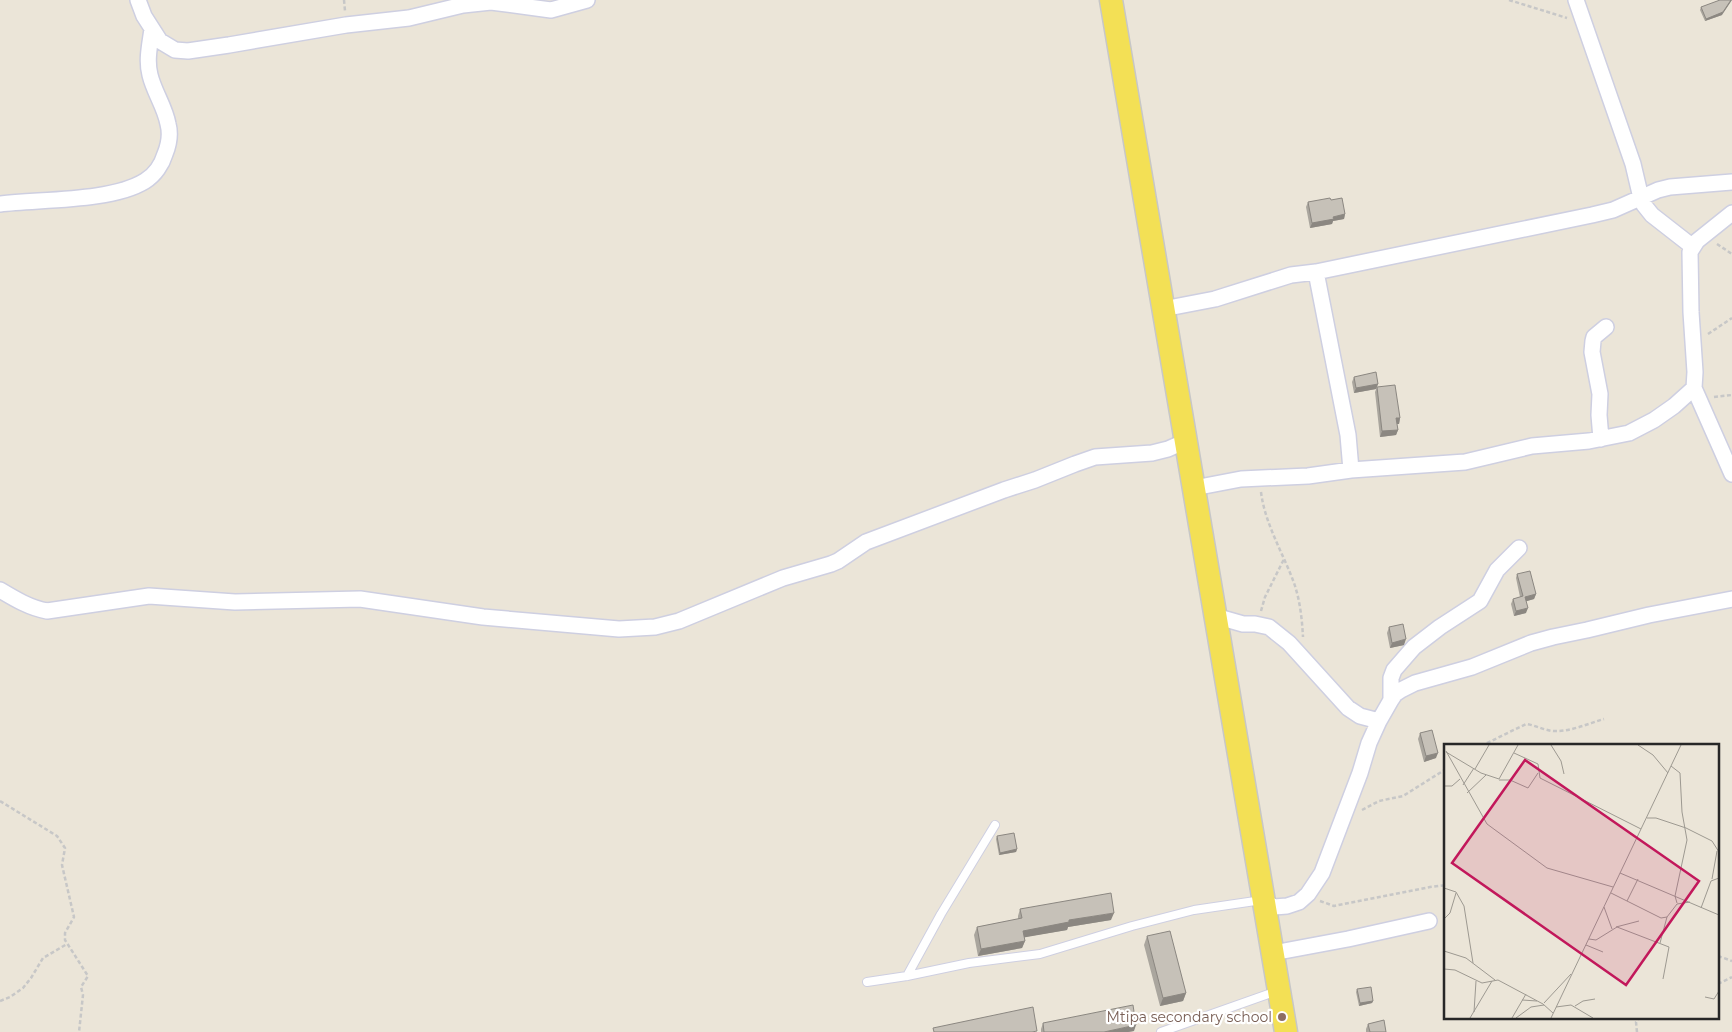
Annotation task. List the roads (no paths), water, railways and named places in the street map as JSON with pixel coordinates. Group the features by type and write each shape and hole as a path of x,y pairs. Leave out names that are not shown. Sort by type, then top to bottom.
{"main road":[{"path":"1111,0 1286,1032"}],"street":[{"path":"138,0 144,16 160,41 175,50 188,51 229,46 346,25 409,18 463,5 491,2 551,10 587,0"},
{"path":"1576,0 1633,164 1644,205 1652,215 1693,247"},
{"path":"0,204 65,199 128,189 146,181 154,173 163,160 169,142 169,125 150,74 148,61 152,29"},
{"path":"1163,309 1215,299 1291,275 1316,272 1613,210 1658,190 1670,187 1732,182"},
{"path":"1732,213 1705,234 1693,247 1690,257 1694,388 1732,474"},
{"path":"1316,272 1348,435 1351,470"},
{"path":"1601,439 1600,394 1592,352 1594,337 1606,327"},
{"path":"1194,488 1242,479 1308,476 1351,470 1465,462 1532,446 1601,439 1629,433 1654,420 1674,406 1694,388"},
{"path":"0,590 17,600 47,611 149,596 235,602 360,599 483,617 619,629 655,627 679,621 783,578 838,562 866,542 1074,464 1095,457 1152,453 1168,449 1186,441"},
{"path":"1391,700 1391,678 1394,670 1414,647 1440,627 1480,601 1492,578 1519,548"},
{"path":"1264,900 1274,907 1287,906 1299,902 1308,894 1322,873 1360,773 1369,743 1395,694 1415,683 1472,667 1532,643 1553,637 1649,615 1732,599"},
{"path":"1215,616 1243,624 1269,627 1289,643 1348,708 1360,716 1379,721"},
{"path":"1273,953 1429,921"}],"lane":[{"path":"908,976 941,914 995,825"},
{"path":"868,982 969,963 1040,954 1132,926 1194,910 1264,900"},
{"path":"1161,1032 1279,990"}],"place":[{"name":"Mtipa secondary school","path":"1282,1017"}]}
